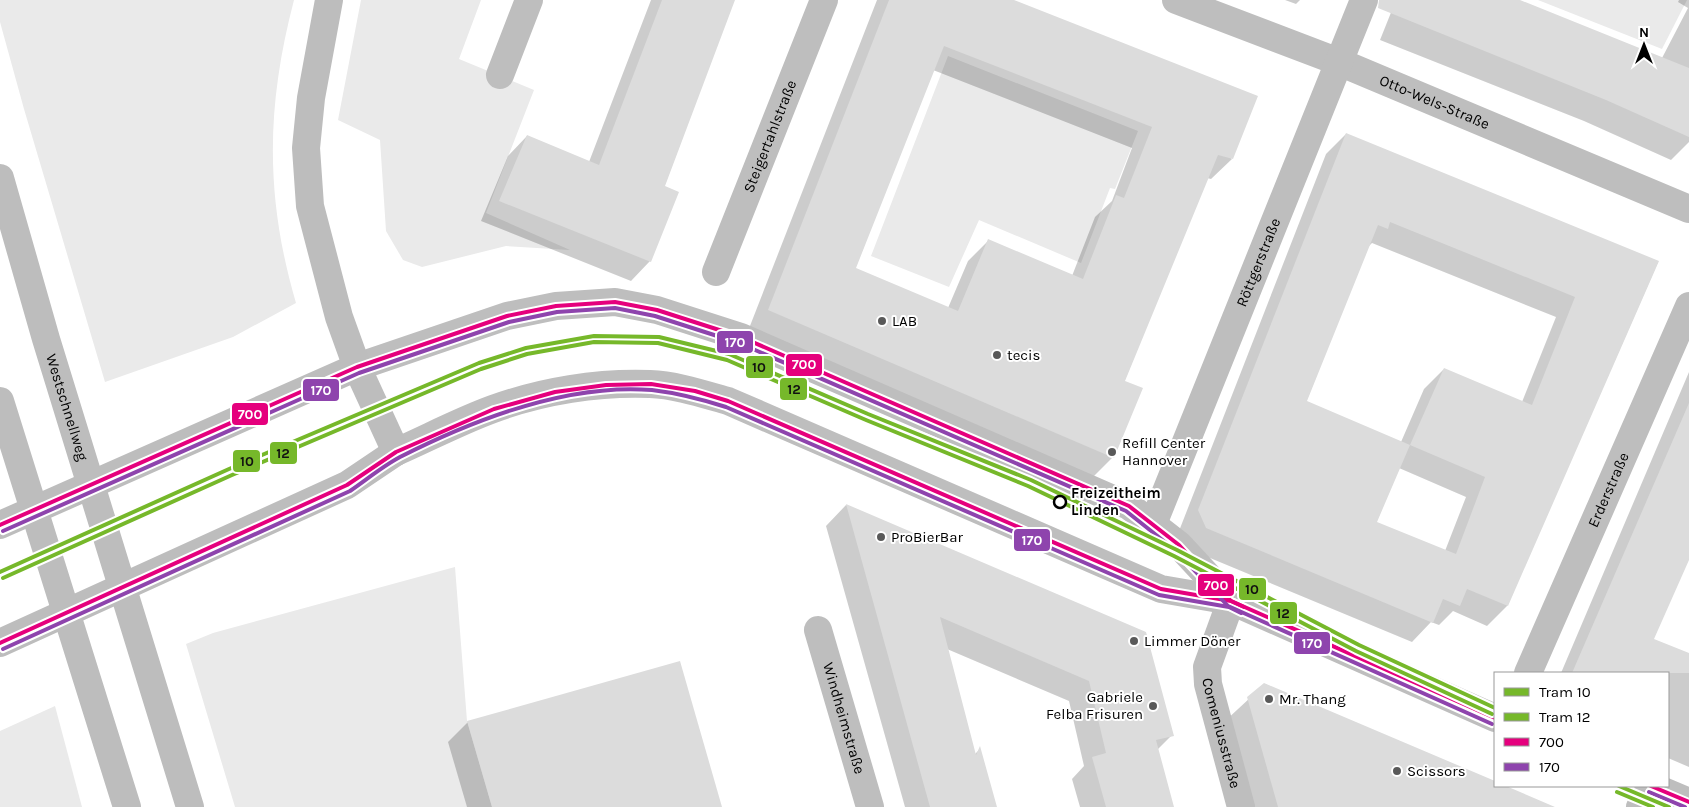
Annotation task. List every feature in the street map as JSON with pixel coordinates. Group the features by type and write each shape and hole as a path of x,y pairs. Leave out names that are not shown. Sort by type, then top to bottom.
{"main road":[{"path":"0,643 347,486 396,452 356,367 329,285 310,206 306,148 311,98 329,0"},
{"name":"Westschnellweg","path":"0,178 46,339 190,807"},
{"path":"0,526 356,367"},
{"path":"0,401 127,807"}],"street":[{"path":"500,75 529,0"},
{"name":"Steigertahlstraße","path":"716,272 824,0"},
{"name":"Otto-Wels-Straße","path":"1176,0 1339,62 1689,209"},
{"name":"Röttgerstraße","path":"1153,524 1364,0"},
{"path":"356,367 507,316 556,306 615,302 657,310 750,341 1129,506 1179,545 1231,601"},
{"name":"Erderstraße","path":"1528,672 1689,306"},
{"path":"396,452 494,409 554,392 606,385 651,384 694,391 728,401 1161,589 1231,601 1494,718"},
{"name":"Comeniusstraße","path":"1231,601 1208,667 1208,684 1241,807"},
{"name":"Windheimstraße","path":"818,630 870,807"},
{"path":"1640,807 1650,787"},
{"path":"1653,787 1689,802"}],"shaded area":[{"path":"0,0 294,0 278,78 273,152 274,189 279,226 296,303 233,337 105,382 0,22"},
{"path":"361,0 481,0 459,59 534,90 486,213 570,250 506,246 422,267 403,260 386,231 380,140 338,120"},
{"path":"1538,0 1687,0 1662,49"},
{"path":"948,56 1138,131 1115,189 1110,188 1081,263 979,220 949,287 871,256"},
{"path":"455,567 467,721 492,807 235,807 186,644 213,633"},
{"path":"55,706 82,807 0,807 0,731"}],"building":[{"path":"662,0 735,0 665,186 679,192 651,262 499,201 527,135 599,165"},
{"path":"889,0 1014,0 1258,96 1233,159 1218,155 1125,381 1143,388 1114,458 768,310","holes":["944,46 1152,127 1124,198 1116,195 1083,279 988,239 958,311 856,268"]},
{"path":"1379,0 1520,0 1689,68 1689,137 1606,100 1378,8"},
{"path":"1346,133 1659,261 1508,606 1467,589 1460,606 1443,599 1433,623 1206,528 1198,510","holes":["1390,222 1575,297 1532,405 1444,368 1410,445 1307,401 1378,225 1388,229","1410,445 1485,477 1456,554 1377,522"]},
{"path":"1689,403 1689,560 1654,639 1689,653 1689,673 1572,672"},
{"path":"846,504 1146,632 1174,736 1156,740 1174,807 1106,807 1092,757 1106,753 1089,681 940,617 976,755 980,746 997,807 930,807"},
{"path":"680,661 722,807 492,807 467,721"},
{"path":"1264,683 1494,781 1494,787 1508,787 1555,807 1278,807 1247,697"}],"tram line":[{"name":"10","path":"0,572 229,469 479,363 526,348 594,336 659,337 729,354 868,414 1031,480 1177,550 1359,645 1494,708"},
{"name":"12","path":"3,578 232,475 481,369 527,354 594,342 658,343 727,360 866,420 1028,486 1174,556 1356,651 1492,714"},
{"name":"10","path":"1621,787 1669,807"},
{"name":"12","path":"1617,792 1653,807"}],"transit line":[{"name":"700","path":"0,525 357,367 507,316 556,306 615,302 657,310 741,337 1129,506 1179,545 1231,601 1494,718"},
{"name":"170","path":"3,531 359,373 509,322 557,312 615,308 655,316 739,343 1126,511 1175,550 1228,606 1492,724"},
{"name":"700","path":"0,643 347,485 396,452 494,409 555,392 606,385 651,384 695,391 728,401 1161,589 1231,601 1244,607"},
{"name":"170","path":"3,649 350,491 400,457 458,430 522,407 555,398 587,392 620,389 652,390 671,393 726,407 1159,595 1229,607 1241,613"},
{"name":"700","path":"1653,787 1689,802"},
{"name":"170","path":"1649,792 1685,807"}],"place":[{"name":"LAB","path":"882,321"},
{"name":"tecis","path":"997,355"},
{"name":"Refill Center Hannover","path":"1112,452"},
{"name":"Freizeitheim Linden","path":"1060,502"},
{"name":"ProBierBar","path":"881,537"},
{"name":"Limmer Döner","path":"1134,641"},
{"name":"Mr. Thang","path":"1269,699"},
{"name":"Gabriele Felba Frisuren","path":"1153,706"},
{"name":"Scissors","path":"1397,771"}]}
